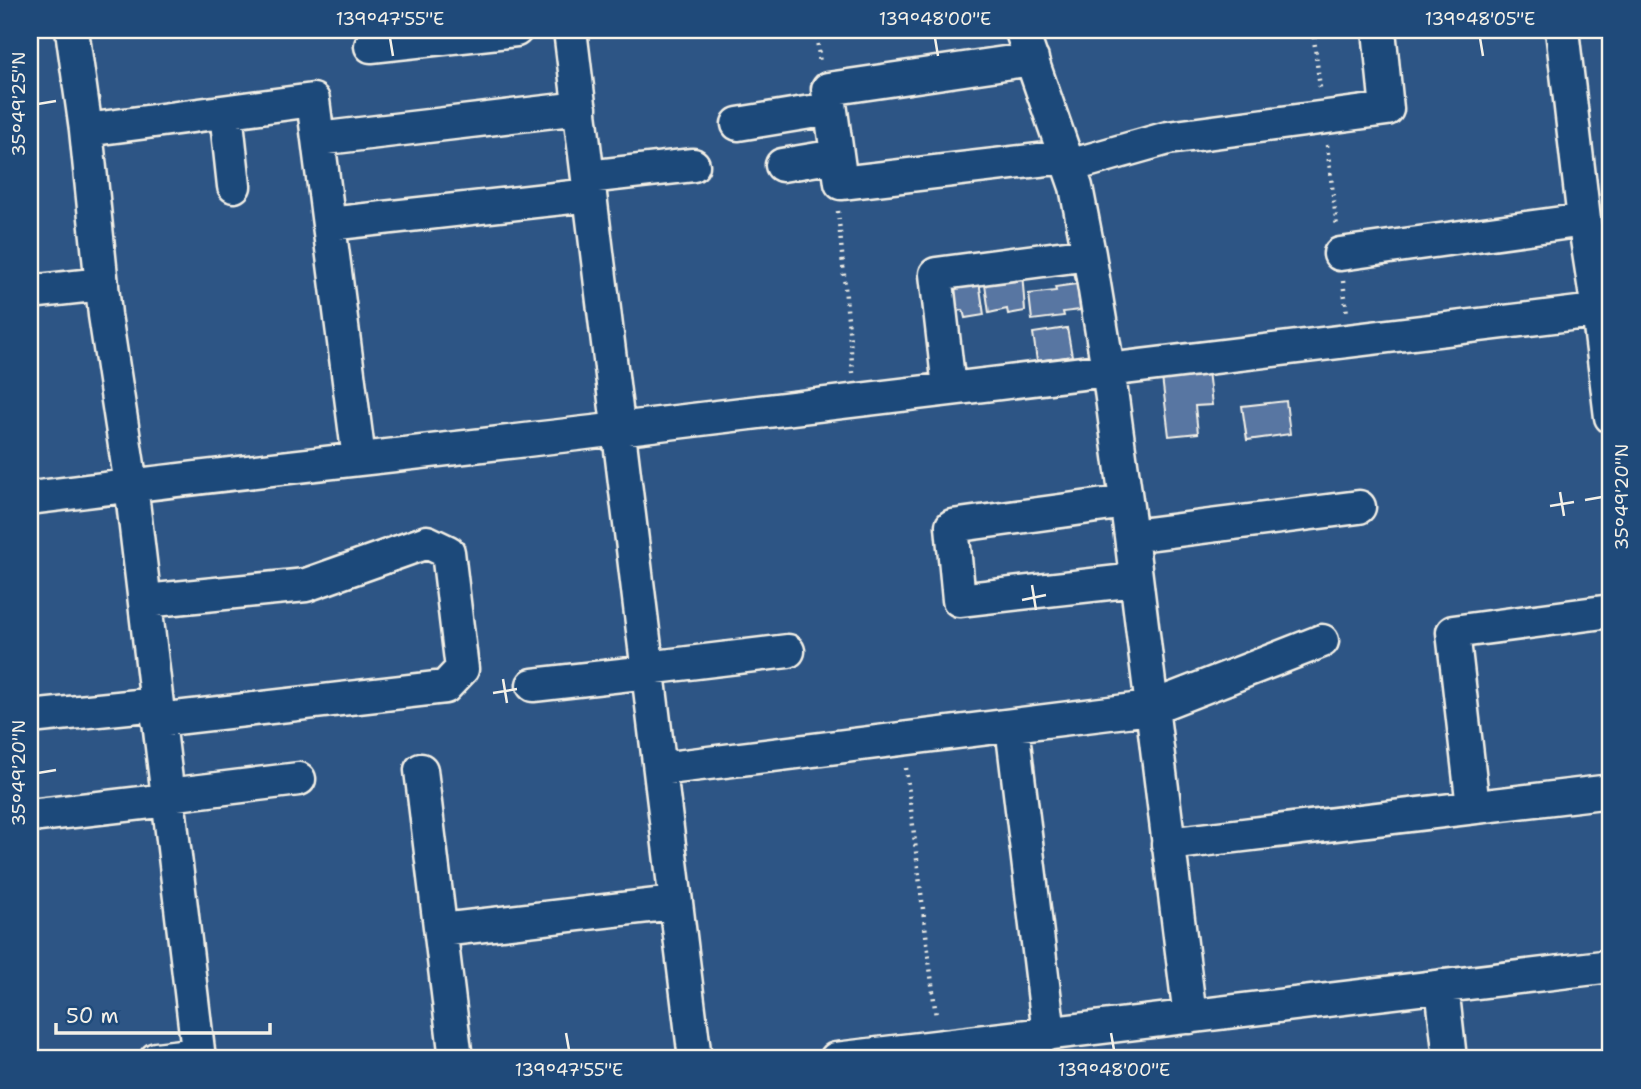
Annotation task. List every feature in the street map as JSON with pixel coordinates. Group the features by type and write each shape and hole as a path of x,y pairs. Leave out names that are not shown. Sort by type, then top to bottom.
{"street":[{"path":"72,30 86,130 102,284 131,485 198,1056 156,1059"},
{"path":"371,46 516,30"},
{"path":"570,30 695,1059"},
{"path":"782,165 839,170 1067,162 1168,138 1387,109 1379,30"},
{"path":"1562,30 1584,220 1605,309 1611,417"},
{"path":"839,170 828,89 1021,63 1028,45"},
{"path":"1028,45 1067,162 1089,254 1131,536 1190,1017"},
{"path":"86,130 313,100 359,459"},
{"path":"318,139 580,108"},
{"path":"738,124 829,108"},
{"path":"226,112 234,186"},
{"path":"329,224 589,186 693,165"},
{"path":"1340,254 1584,220"},
{"path":"948,388 936,274 1089,254"},
{"path":"30,292 102,284"},
{"path":"30,498 1350,342 1605,309"},
{"path":"1126,502 952,526 959,600 1136,580"},
{"path":"1131,536 1359,507"},
{"path":"30,718 158,712 444,687 462,669 448,552 427,542 306,585 145,601"},
{"path":"1473,807 1453,632 1611,611"},
{"path":"660,769 1150,708 1322,641"},
{"path":"533,685 788,651"},
{"path":"1012,726 1049,1034"},
{"path":"422,770 456,1059"},
{"path":"30,816 299,779"},
{"path":"1168,844 1611,791"},
{"path":"441,929 674,903"},
{"path":"836,1059 1611,966"},
{"path":"1442,986 1450,1059"}],"path":[{"path":"1313,30 1350,342"},
{"path":"839,170 836,193 857,400"},
{"path":"903,740 940,1047"}],"building":[{"path":"1022,272 1025,311 1008,314 1007,309 989,313 984,277"},
{"path":"979,281 984,315 965,318 963,310 949,312 946,286"},
{"path":"1077,284 1080,310 1063,312 1064,316 1032,320 1029,294 1056,291 1055,287"},
{"path":"1067,328 1072,356 1037,361 1033,333"},
{"path":"1208,371 1212,405 1195,406 1198,433 1169,436 1162,377"},
{"path":"1286,401 1290,434 1247,440 1242,406"}]}
